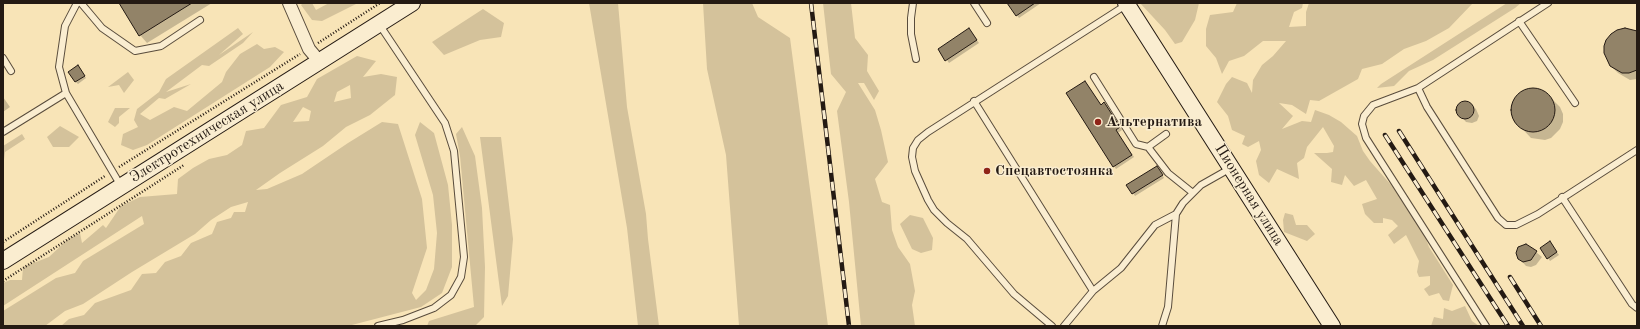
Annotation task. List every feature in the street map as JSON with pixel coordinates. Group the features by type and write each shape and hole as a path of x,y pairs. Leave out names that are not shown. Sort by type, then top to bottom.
{"main road":[{"name":"Электротехническая улица","path":"3,261 121,186 314,55 379,24 412,3"},
{"name":"Пионерная улица","path":"1126,4 1332,326"}],"street":[{"path":"289,3 314,55"}],"lane":[{"path":"77,3 65,26 59,67 66,93 121,186"},
{"path":"81,3 102,28 134,51 161,46 200,20"},
{"path":"913,3 911,34 916,59"},
{"path":"974,3 987,23"},
{"path":"1486,326 1366,138 1362,124 1364,116 1373,106 1418,88 1548,3"},
{"path":"1052,326 1014,294 967,239 940,216 928,200 915,170 912,157 913,148 918,140 928,132 1126,4"},
{"path":"1519,21 1575,102"},
{"path":"378,326 403,323 434,308 451,295 461,277 464,257 454,151 445,123 379,24"},
{"path":"3,58 12,71"},
{"path":"1094,77 1136,144 1148,147 1168,173 1194,192"},
{"path":"1418,88 1431,114 1498,218 1506,226 1516,225 1538,214 1637,150"},
{"path":"3,132 66,93"},
{"path":"974,101 1093,291"},
{"path":"1148,147 1166,134"},
{"path":"1162,326 1168,307 1176,214 1183,203 1201,184 1232,168"},
{"path":"1562,198 1632,304 1637,308"},
{"path":"1064,326 1093,291 1121,268 1155,225 1176,214"}],"path":[{"path":"3,242 112,171 314,55 380,3"},
{"path":"3,281 184,165"}],"shaded area":[{"path":"303,3 312,3 316,10 329,3 358,3 322,21 312,20 301,5"},
{"path":"589,3 618,3 627,107 646,214 659,326 638,326 627,228"},
{"path":"703,3 752,3 758,17 790,38 828,326 739,326 726,155 707,69"},
{"path":"823,3 851,3 855,38 868,55 867,71 879,91 874,100 864,83 858,83 875,110 881,130 888,162 875,179 882,202 890,205 892,230 898,247 910,264 915,291 912,305 915,326 861,326 849,202 837,111 846,92 831,74"},
{"path":"1140,3 1199,3 1195,20 1182,42 1175,44 1165,30"},
{"path":"1237,3 1303,3 1302,8 1294,12 1289,27 1306,26 1306,12 1309,3 1473,3 1449,28 1426,41 1404,49 1382,64 1362,69 1358,79 1319,101 1310,100 1306,114 1292,105 1279,103 1293,116 1282,129 1302,121 1311,122 1315,110 1329,115 1341,122 1357,136 1363,151 1392,186 1425,236 1429,247 1453,285 1449,301 1443,300 1439,293 1429,296 1424,289 1430,285 1430,276 1419,277 1417,272 1419,261 1406,235 1394,244 1388,235 1398,226 1392,220 1383,218 1383,223 1374,223 1365,214 1362,204 1377,199 1366,180 1354,186 1345,175 1342,185 1331,182 1332,169 1314,153 1333,152 1334,146 1323,127 1307,147 1304,158 1297,163 1299,179 1277,169 1269,183 1259,175 1256,161 1261,150 1259,141 1248,147 1242,144 1245,136 1232,130 1228,116 1217,102 1226,84 1232,77 1247,83 1252,93 1253,80 1262,65 1273,56 1286,41 1263,41 1244,56 1229,61 1222,74 1216,58 1206,46 1206,29 1210,15 1233,12"},
{"path":"1507,3 1521,3 1433,60 1409,71 1394,86 1377,88 1381,84"},
{"path":"483,9 504,23 501,37 480,40 444,55 432,42"},
{"path":"238,28 243,34 219,55 253,32 243,43 209,66 202,65 166,92 191,84 165,99 159,98 140,114 150,120 174,107 187,111 222,82 226,72 240,54 257,44 264,49 275,47 284,52 270,67 147,145 133,150 121,145 123,134 138,127 134,120 137,109 159,92 166,79"},
{"path":"357,56 376,61 363,77 381,74 397,77 395,95 370,115 346,127 323,146 256,190 267,189 302,174 382,122 398,124 422,199 427,248 412,293 416,300 426,290 434,269 437,233 433,195 415,135 420,122 434,133 448,185 452,225 452,267 442,293 421,307 348,326 61,326 69,319 84,315 95,303 131,290 142,274 156,273 165,262 181,256 191,243 212,234 217,222 231,218 234,212 245,212 248,202 231,207 211,220 195,234 83,304 65,311 45,326 3,326 3,311 56,278 75,273 83,261 144,224 142,216 3,306 3,283 10,280 22,280 23,267 49,257 68,239 80,233 82,243 103,225 106,228 121,206 140,197 177,194 178,179 209,159 227,155 242,145 246,131 264,128 281,105 307,97 317,79","holes":["350,85 351,98 334,102 337,92","303,107 311,111 309,121 293,122"]},
{"path":"128,72 134,80 124,93 119,85 108,87"},
{"path":"115,108 130,108 119,117 119,123 115,127 108,122"},
{"path":"60,126 79,137 69,147 53,147 47,137"},
{"path":"462,127 475,156 482,208 485,267 484,317 475,326 427,326 429,321 474,307 460,156 456,134"},
{"path":"22,134 25,139 5,152 3,161 3,146"},
{"path":"480,137 501,137 513,239 508,296 502,306"},
{"path":"1285,213 1293,215 1296,225 1307,225 1315,234 1307,241 1284,232 1283,220"},
{"path":"910,215 923,218 933,238 932,250 921,253 912,249 900,224"},
{"path":"1465,306 1472,321 1479,326 1431,326 1434,317 1443,319 1444,308 1452,311"}],"building":[{"path":"119,3 192,3 139,36"},
{"path":"1007,3 1035,3 1016,16"},
{"path":"969,28 977,40 945,61 938,49"},
{"path":"1625,28 1637,31 1637,70 1629,73 1622,73 1610,66 1604,53 1606,40 1611,34 1617,30"},
{"path":"78,65 85,76 75,82 68,72"},
{"name":"Альтернатива","path":"1085,81 1101,105 1104,102 1120,127 1116,130 1132,155 1113,167 1066,93"},
{"path":"1529,88 1537,88 1542,89 1549,94 1554,101 1554,119 1549,126 1542,131 1529,132 1521,129 1514,122 1511,114 1511,106 1514,98 1521,91"},
{"path":"1465,101 1471,104 1474,110 1471,116 1465,119 1459,116 1456,110 1459,104"},
{"path":"1157,166 1163,175 1132,194 1126,185"},
{"path":"1550,241 1557,252 1547,259 1540,248"},
{"path":"1526,244 1537,251 1531,260 1523,262 1518,259 1516,253 1518,247"}],"railway":[{"path":"811,3 849,326"},
{"path":"1399,131 1523,326"},
{"path":"1385,135 1508,326"},
{"path":"1510,277 1541,326"}],"place":[{"name":"Альтернатива","path":"1098,122"},
{"name":"Спецавтостоянка","path":"987,171"}]}
